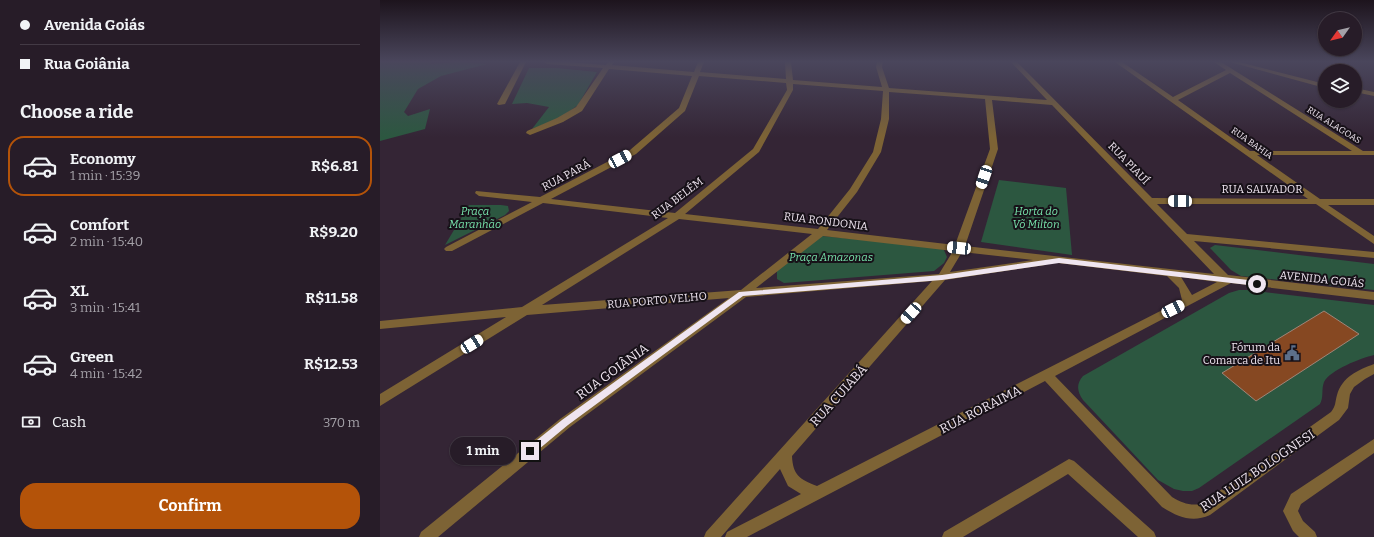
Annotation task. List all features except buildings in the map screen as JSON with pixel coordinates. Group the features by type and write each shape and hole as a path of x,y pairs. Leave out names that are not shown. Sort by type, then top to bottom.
{"street":[{"path":"501,104 510,87"},
{"path":"530,133 560,120 579,109 594,87"},
{"name":"RUA PARÁ","path":"449,249 633,152 682,109 691,87"},
{"name":"RUA BELÉM","path":"380,401 678,216 756,150 790,90 790,87"},
{"path":"859,87 1055,103"},
{"name":"RUA PIAUÍ","path":"1038,87 1227,280"},
{"name":"RUA BAHIA","path":"1154,87 1374,242"},
{"path":"1173,100 1198,87"},
{"name":"RUA ALAGOAS","path":"1258,87 1360,152"},
{"name":"RUA GOIÂNIA","path":"426,537 565,423 742,294 820,233 854,190 877,152 885,119 886,89"},
{"path":"1364,94 1374,94"},
{"path":"1364,94 1374,99"},
{"name":"RUA CUIABÁ","path":"711,537 942,277 959,248 994,149 988,98"},
{"path":"1248,153 1374,153"},
{"name":"RUA RONDONIA","path":"479,193 1171,274"},
{"name":"RUA SALVADOR","path":"1150,201 1374,202"},
{"path":"1185,237 1374,255"},
{"name":"RUA PORTO VELHO","path":"380,325 524,311 942,277 1059,260"},
{"path":"1171,274 1184,287 1187,302"},
{"name":"AVENIDA GOIÁS","path":"1171,274 1374,296"},
{"name":"RUA RORAIMA","path":"732,537 1227,280"},
{"name":"RUA LUIZ BOLOGNESI","path":"1046,374 1167,502 1187,512 1197,512 1205,510 1336,416 1342,408 1342,398 1345,386 1362,374 1374,369"},
{"path":"1310,537 1298,526 1290,511 1296,499 1374,445"},
{"path":"785,455 785,467 790,480 801,488 817,493"},
{"path":"949,537 1069,466 1149,537"}],"green space":[{"path":"421,87 418,89 404,112 408,116 430,109 425,129 380,141 380,88"},
{"path":"520,87 588,87 578,105 562,117 532,129 549,107 527,103 512,104"},
{"name":"Horta do Võ Milton","path":"999,180 1066,188 1072,255 981,242"},
{"name":"Praça Maranhão","path":"469,205 508,206 509,211 505,215 445,245"},
{"name":"Praça Amazonas","path":"822,236 938,247 944,250 947,257 944,263 934,271 784,283 777,279 777,270"},
{"path":"1215,245 1374,264 1374,290 1241,276 1231,270 1210,248"},
{"path":"1239,290 1374,305 1374,355 1354,362 1333,373 1324,382 1320,404 1199,488 1192,491 1174,489 1158,480 1083,400 1079,394 1078,385 1083,376 1229,293"}],"place":[{"name":"Fórum da Comarca de Itu","path":"1292,353"}],"route":[{"path":"530,451 565,423 742,294 942,277 1059,260 1257,284"}]}
